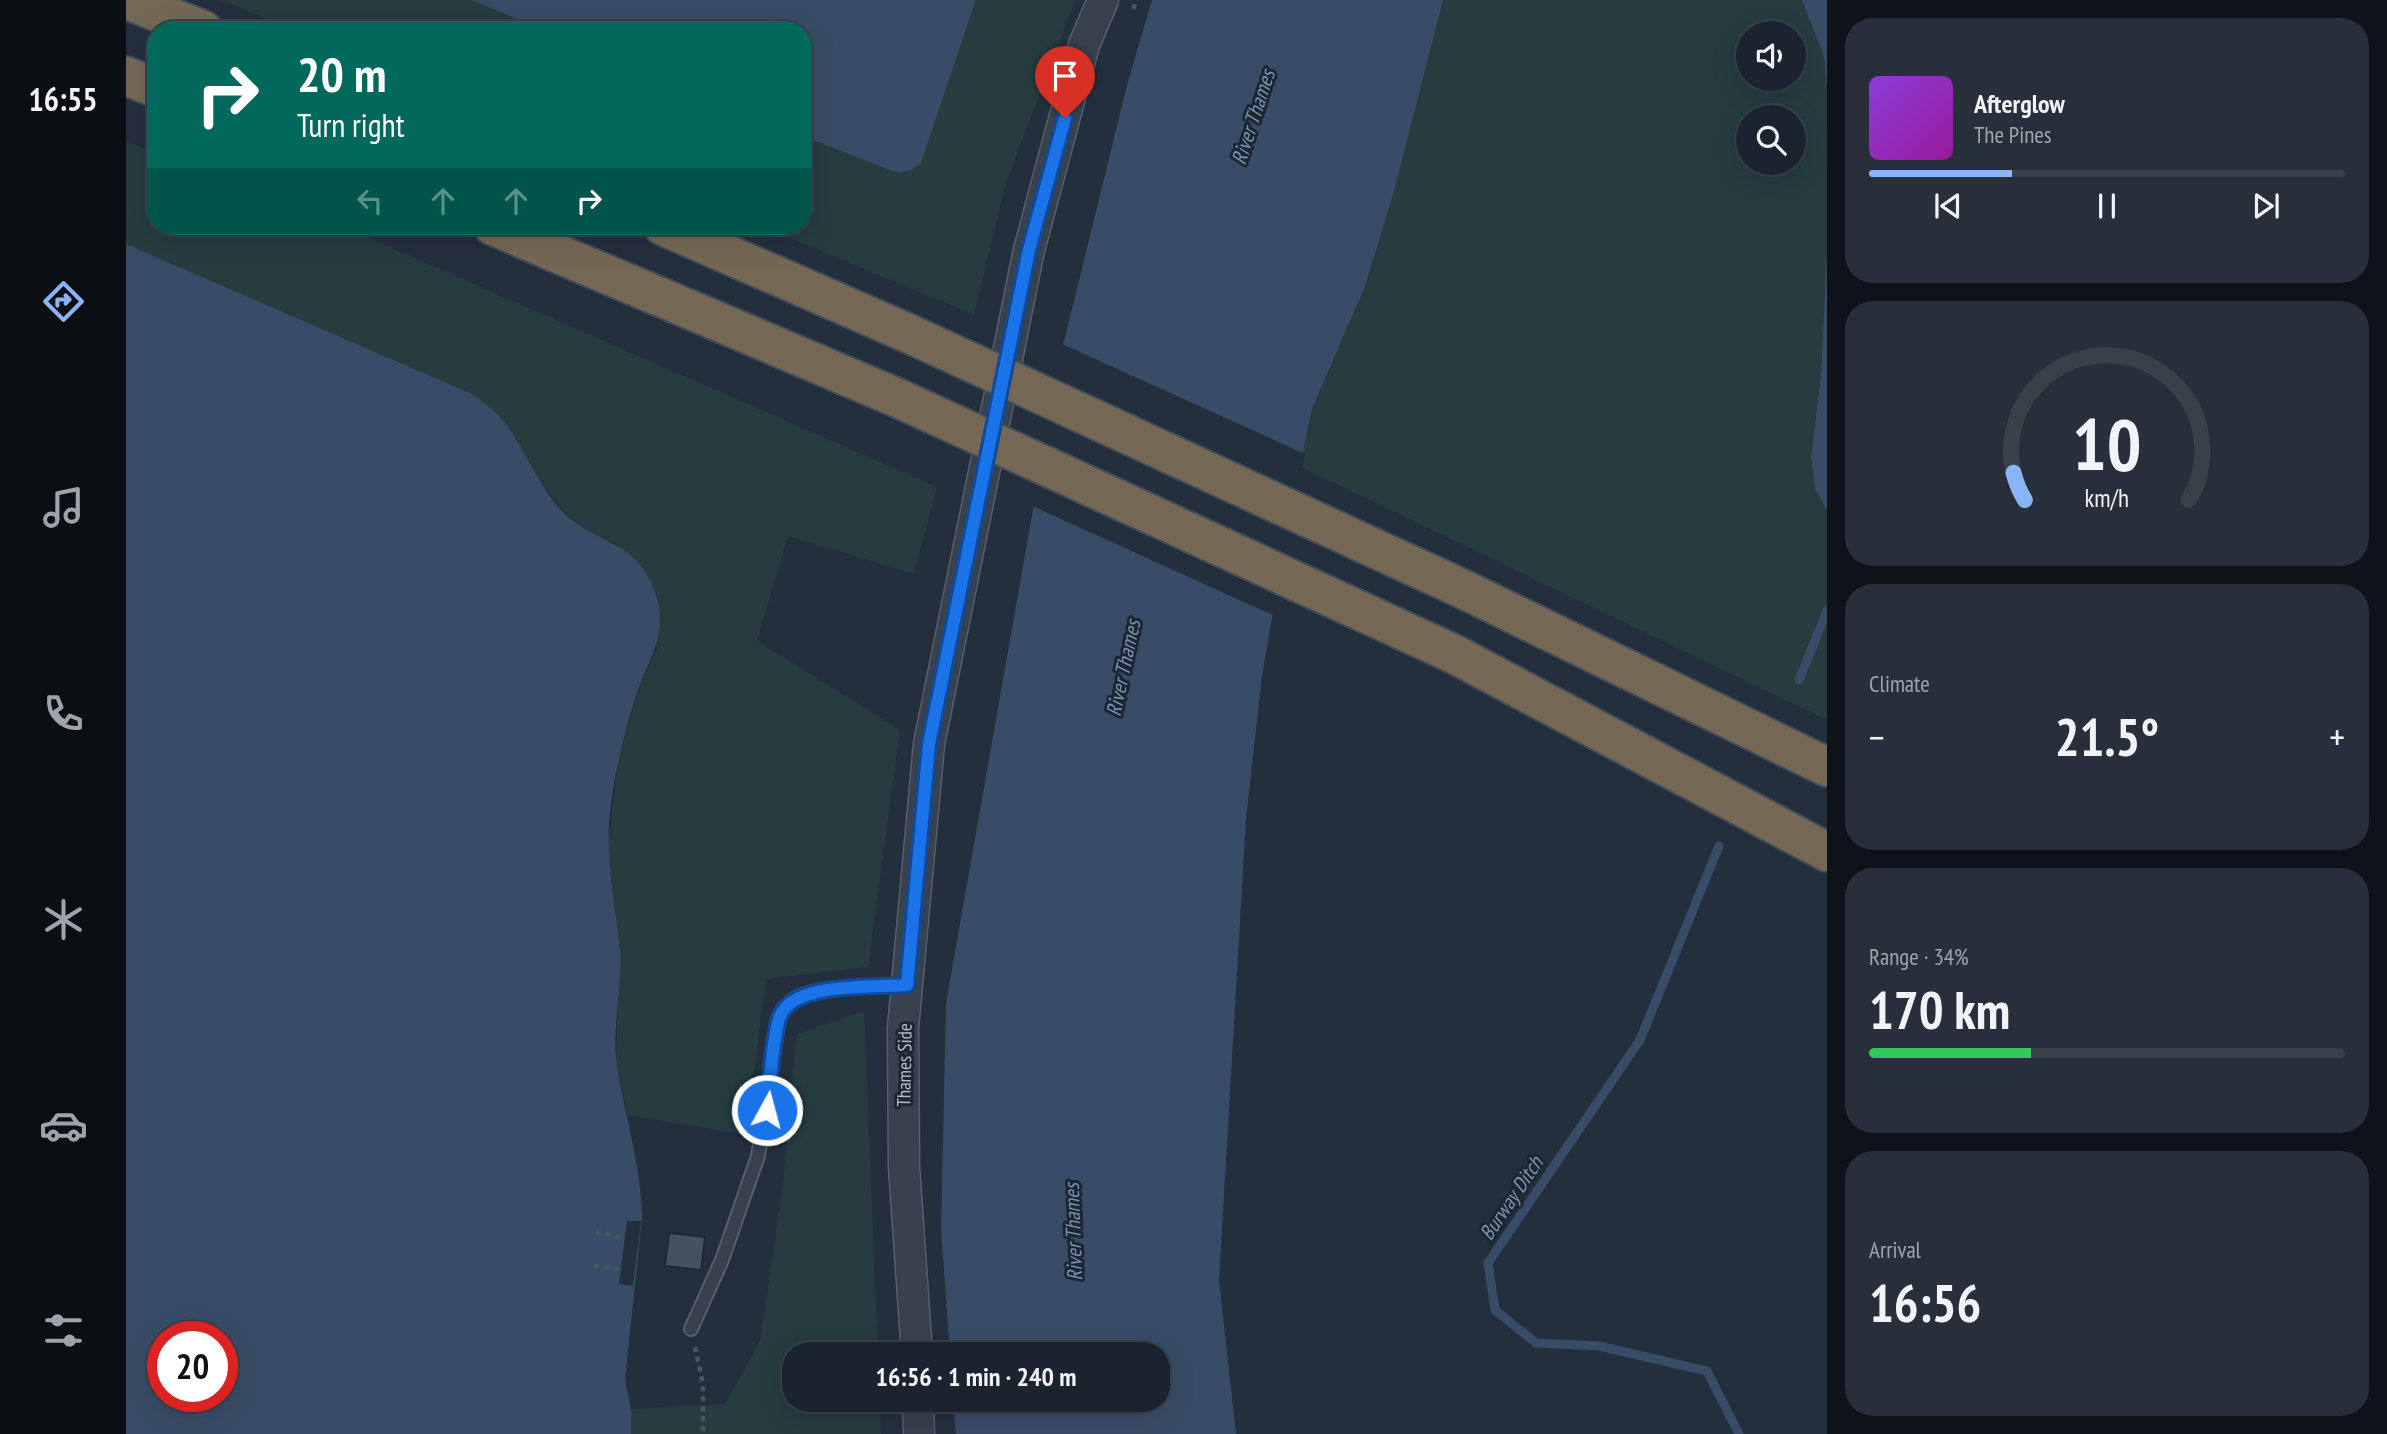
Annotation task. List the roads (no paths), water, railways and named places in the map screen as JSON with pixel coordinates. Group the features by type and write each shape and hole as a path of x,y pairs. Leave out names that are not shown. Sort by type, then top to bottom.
{"highway":[{"path":"127,0 180,21"},
{"path":"126,76 147,84"},
{"path":"514,235 900,399 1454,654 1827,852"},
{"path":"684,235 912,335 1465,590 1827,767"}],"street":[{"name":"Thames Side","path":"915,1342 904,1167 903,1028 929,744 1029,250 1084,45 1103,0"},
{"path":"918,1412 919,1434"}],"lane":[{"path":"691,1329 722,1260 758,1156 779,1017 790,1001 806,994 907,985"}],"water":[{"path":"472,0 976,0 921,163 912,170 898,173 812,140 812,21 522,21"},
{"name":"River Thames","path":"1152,0 1443,0 1393,195 1364,289 1312,409 1290,513 1262,676 1246,819 1219,1280 1236,1434 956,1434 954,1412 1170,1412 1170,1342 949,1342 941,1229 946,1003 1059,362 1127,85"},
{"path":"1802,0 1827,0 1827,91 1824,57"},
{"path":"126,244 472,394 506,424 543,487 561,510 588,531 627,552 648,576 659,608 659,632 629,718 613,789 609,822 609,858 620,950 616,1023 617,1066 636,1160 642,1217 625,1380 631,1409 631,1434 126,1434"},
{"path":"1827,250 1827,510 1815,489 1811,457 1821,375"}],"waterway":[{"name":"Burway Ditch","path":"1799,680 1827,611"},
{"name":"Burway Ditch","path":"1719,846 1640,1040 1488,1263 1495,1310 1536,1343 1599,1346 1707,1371 1739,1434"}]}
